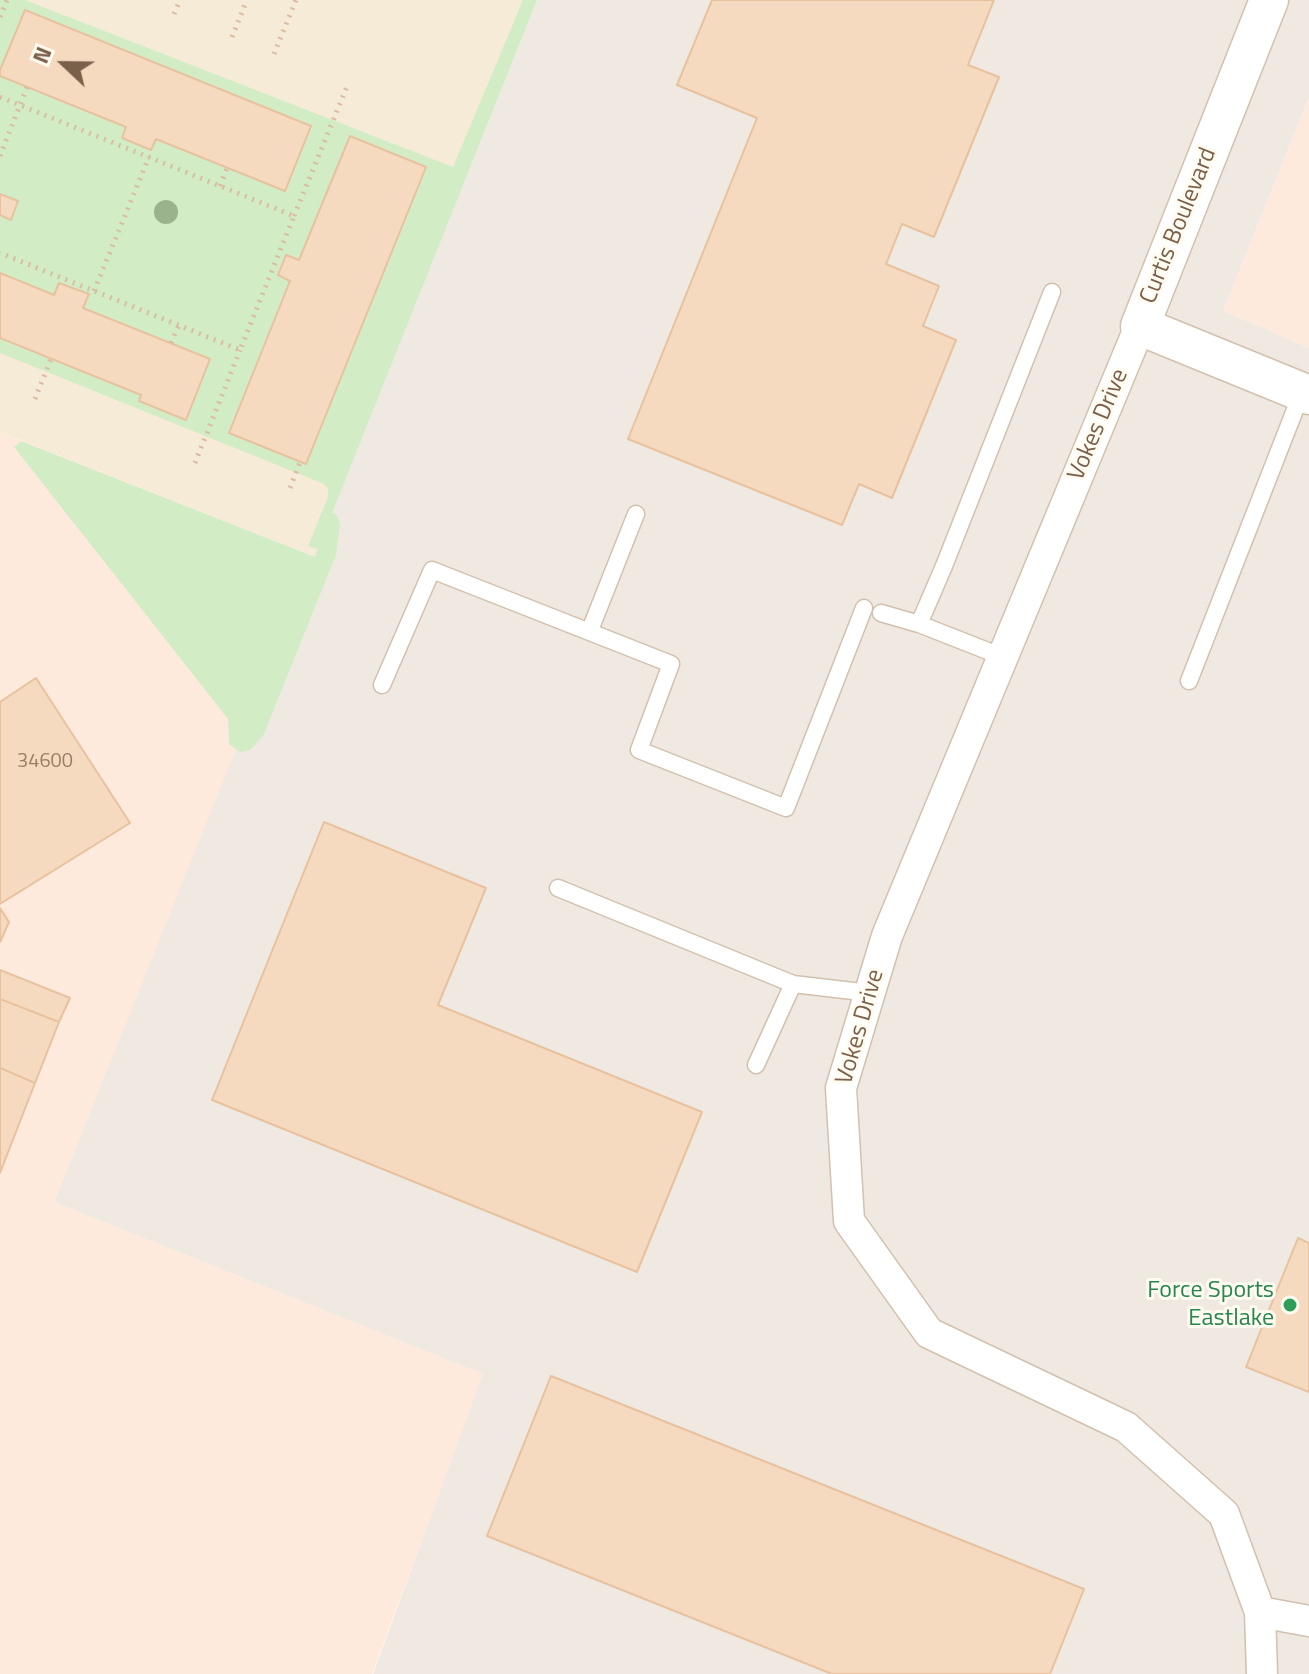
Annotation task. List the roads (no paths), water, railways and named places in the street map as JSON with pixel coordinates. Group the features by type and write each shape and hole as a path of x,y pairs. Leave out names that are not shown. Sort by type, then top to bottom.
{"street":[{"name":"Curtis Boulevard","path":"1269,0 1140,326 1306,394"},
{"name":"Vokes Drive","path":"1140,326 887,936 841,1088 849,1221 929,1333 1126,1427 1224,1514 1260,1612 1262,1674"},
{"path":"1260,1612 1309,1621"}],"lane":[{"path":"919,624 1052,292"},
{"path":"1189,681 1306,394"},
{"path":"590,630 636,514"},
{"path":"382,685 432,570 671,664 639,750 786,808 864,608"},
{"path":"881,613 919,624 1003,657"},
{"path":"558,888 793,984 870,993"},
{"path":"756,1065 793,984"}],"place":[{"name":"Force Sports Eastlake","path":"1290,1305"}]}
